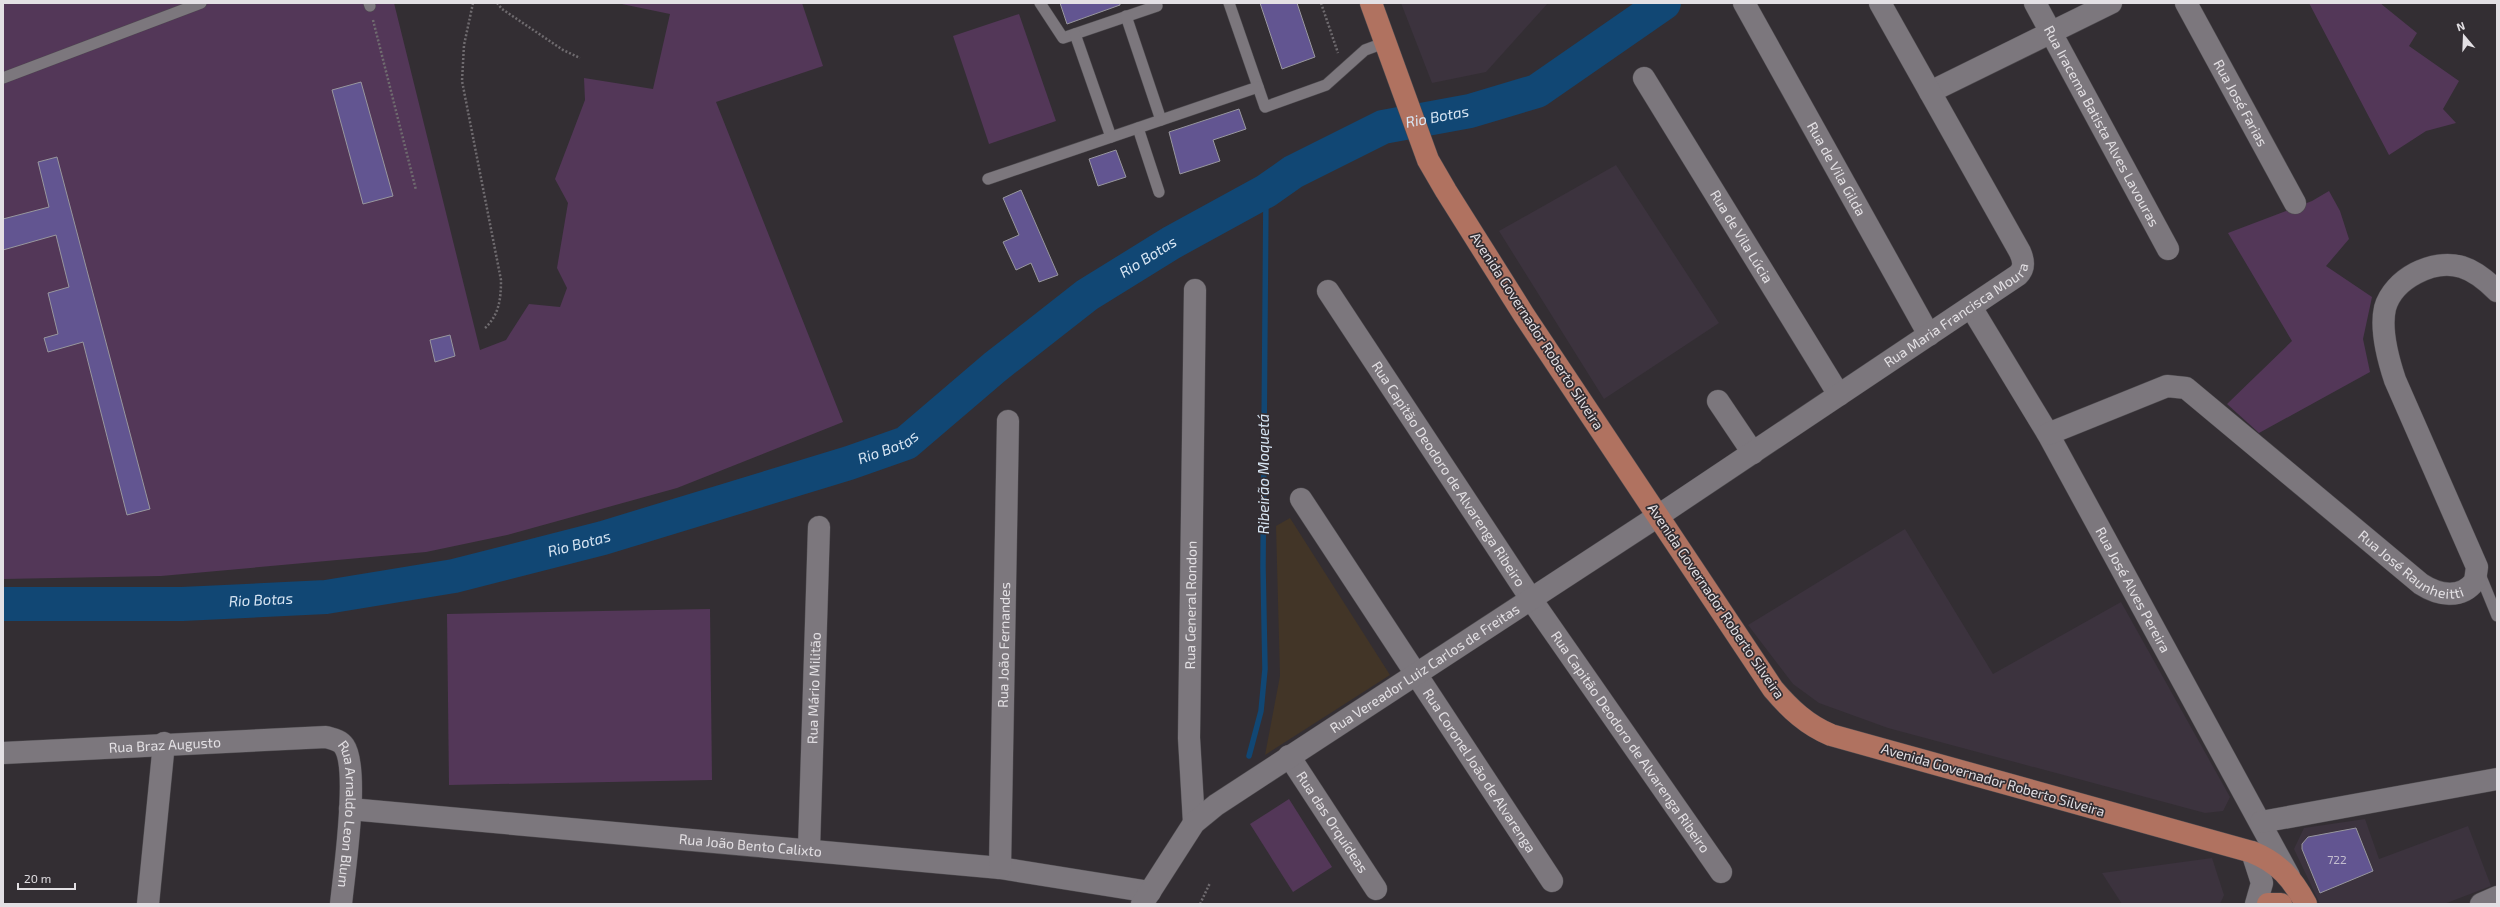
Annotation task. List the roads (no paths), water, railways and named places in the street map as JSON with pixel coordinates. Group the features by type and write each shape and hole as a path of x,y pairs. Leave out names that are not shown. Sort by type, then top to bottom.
{"main road":[{"name":"Avenida Governador Roberto Silveira","path":"1371,3 1384,43 1428,160 1524,315 1773,689 1786,705 1810,725 1831,734 2252,852 2272,861 2289,876 2306,904"},
{"path":"2268,904 2281,904"}],"street":[{"name":"Rua de Vila Gilda","path":"1744,3 1929,335"},
{"name":"Rua Maria Francisca Moura","path":"1658,516 2018,275 2023,261 1880,3"},
{"name":"Rua Iracema Batista Alves Lavouras","path":"2035,3 2168,249"},
{"path":"1930,92 2111,3"},
{"name":"Rua José Farias","path":"2186,3 2295,204"},
{"name":"Rua de Vila Lúcia","path":"1644,78 1840,395"},
{"name":"Rua José Raunheitti","path":"2048,434 2167,386 2185,388 2197,395 2428,589 2445,594 2462,591 2474,583 2478,570 2395,380 2387,351 2384,316 2387,303 2394,291 2411,276 2428,268 2460,266 2476,274 2497,291"},
{"name":"Rua General Rondon","path":"1194,823 1190,738 1195,290"},
{"name":"Rua Capitão Deodoro de Alvarenga Ribeiro","path":"1328,291 1531,599 1720,872"},
{"name":"Rua José Alves Pereira","path":"1971,307 2048,434 2289,876"},
{"path":"1718,401 1753,453"},
{"name":"Rua João Fernandes","path":"1000,868 1008,421"},
{"name":"Rua Coronel João de Alvarenga","path":"1302,499 1414,674 1552,881"},
{"name":"Rua Vereador Luiz Carlos de Freitas","path":"1194,823 1238,789 1658,516"},
{"name":"Rua Mário Militão","path":"809,849 819,527"},
{"name":"Rua Braz Augusto","path":"3,753 326,737"},
{"name":"Rua Arnaldo Leon Blum","path":"326,737 338,740 348,752 350,809 341,904"},
{"path":"148,904 164,744"},
{"name":"Rua das Orquídeas","path":"1289,756 1376,889"},
{"path":"2256,904 2262,883 2252,852 2258,840 2260,822 2497,779"},
{"name":"Rua João Bento Calixto","path":"350,809 809,849 1000,868 1146,898"},
{"path":"1146,898 1194,823"},
{"path":"2481,904 2497,897"}],"lane":[{"path":"3,78 201,3"},
{"path":"1040,3 1063,38 1157,6"},
{"path":"1229,3 1265,107 1326,85 1365,50 1384,43"},
{"path":"1126,16 1160,120"},
{"path":"1075,34 1111,137"},
{"path":"988,179 1258,87"},
{"path":"1138,128 1159,192"},
{"path":"2478,570 2497,616"}],"waterway":[{"name":"Rio Botas","path":"3,604 182,604 326,597 454,576 603,538 849,463 906,443 995,367 1087,295 1171,243 1266,191 1293,172 1383,127 1470,111 1537,91 1664,3"},
{"name":"Ribeirão Moquetá","path":"1249,756 1261,711 1265,669 1263,567 1266,191"}]}
